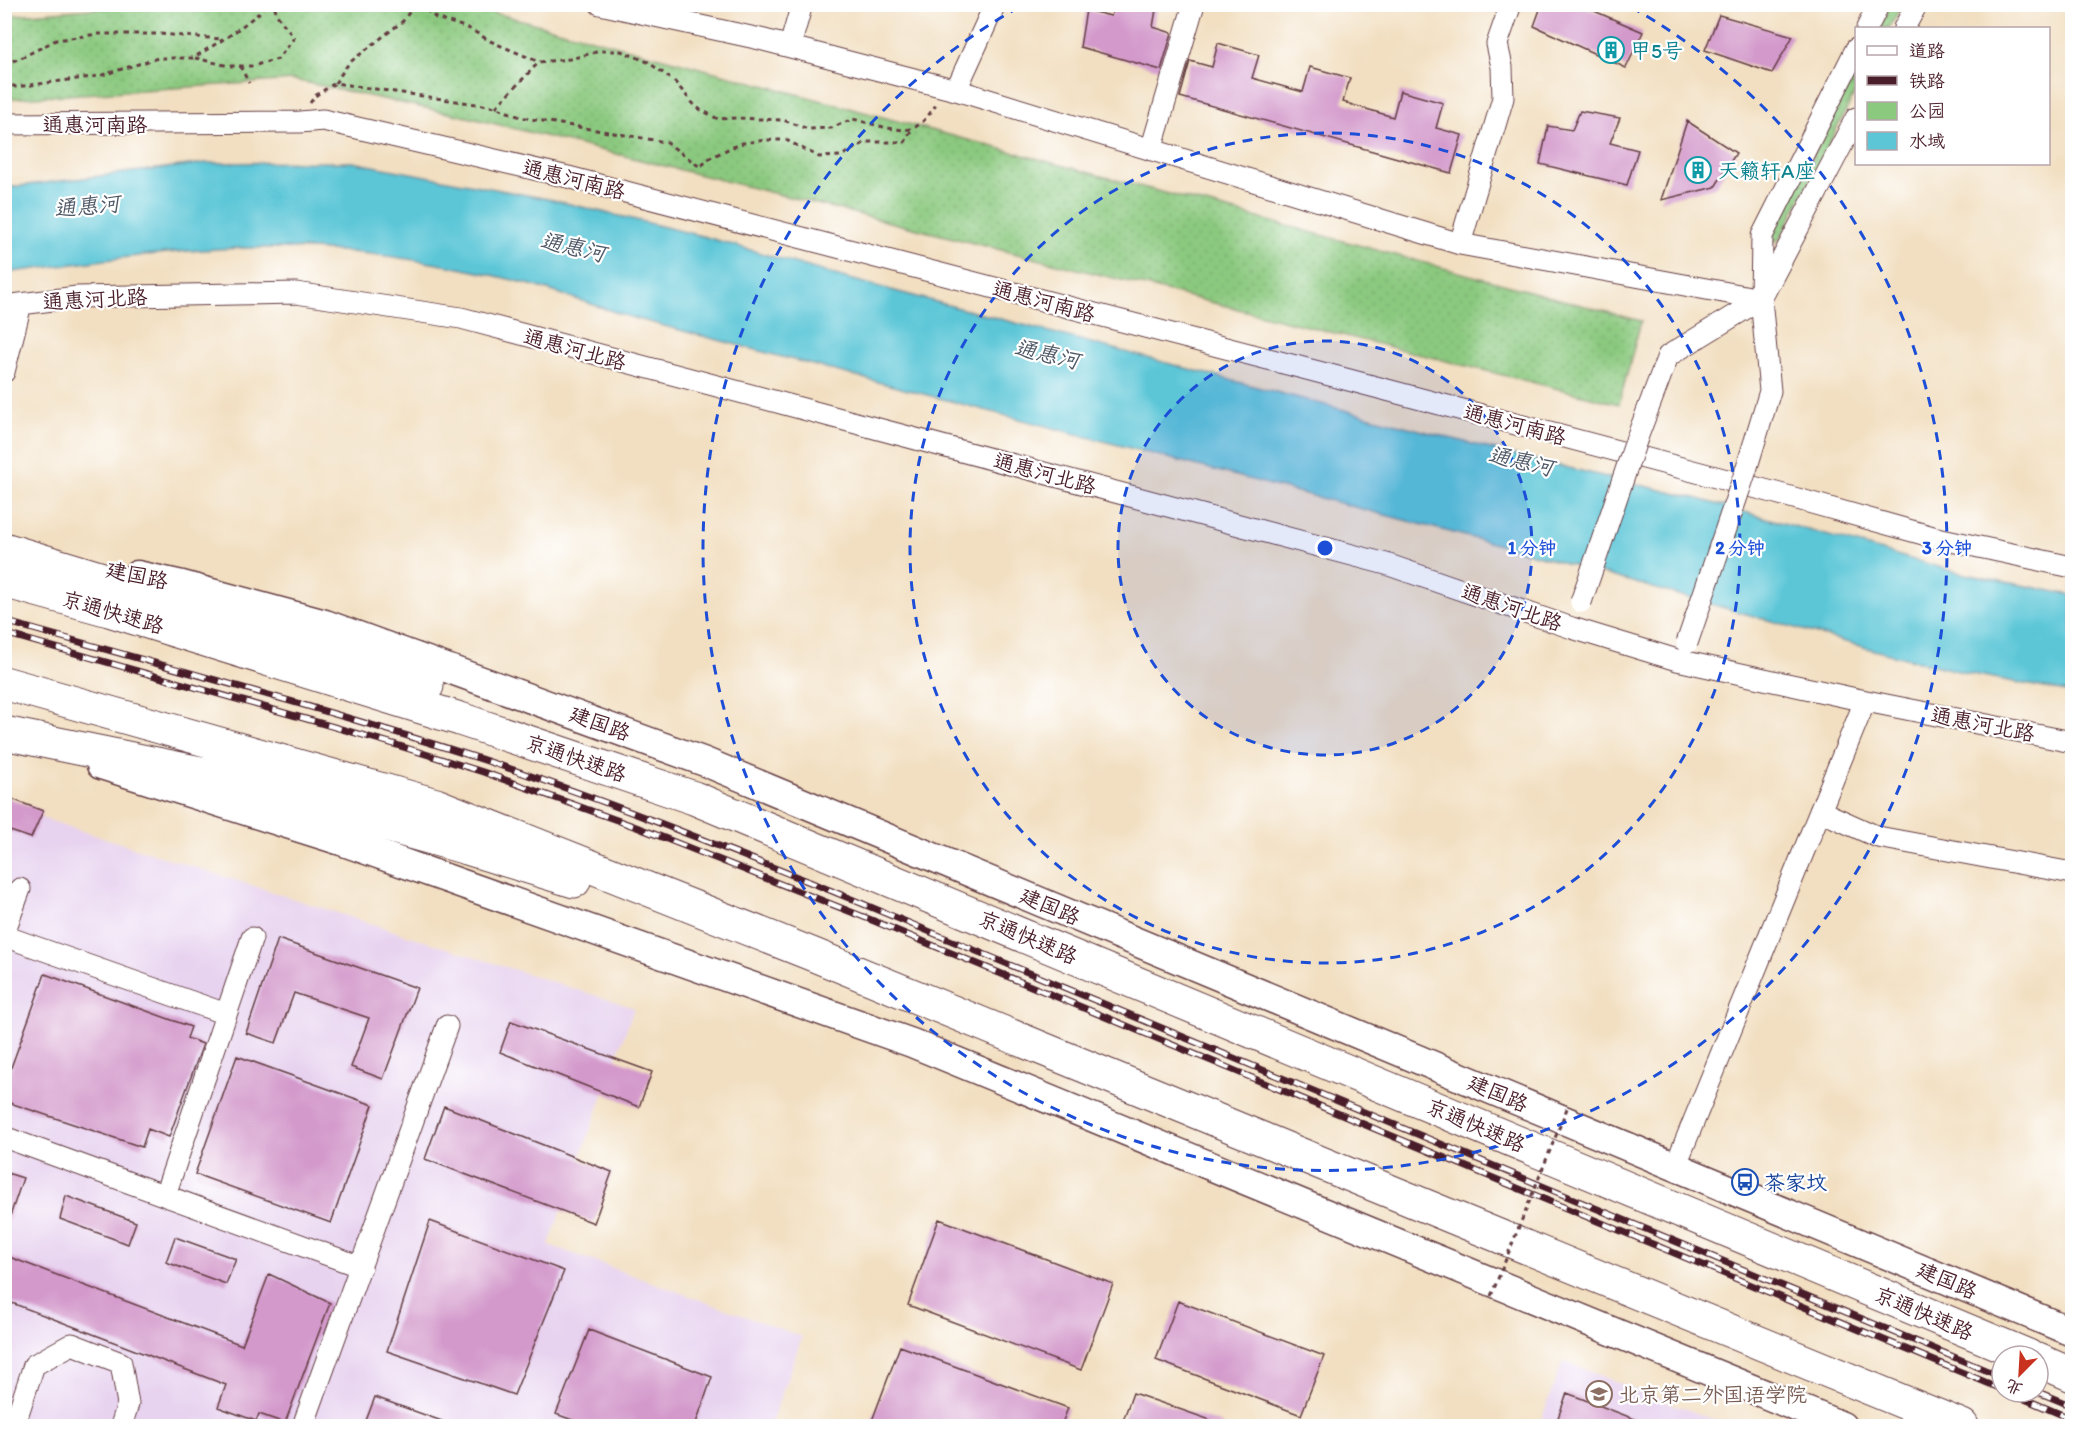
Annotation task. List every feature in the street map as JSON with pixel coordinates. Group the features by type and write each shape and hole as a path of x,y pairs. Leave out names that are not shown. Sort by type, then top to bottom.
{"highway":[{"path":"4,548 242,621 489,708 694,798"},
{"name":"京通快速路","path":"4,581 109,610 460,719 694,798 1999,1344"},
{"path":"4,683 436,805 814,955 1962,1426"},
{"path":"4,734 205,774 467,848 814,955"},
{"path":"2050,1365 2073,1374"}],"main road":[{"name":"建国路","path":"4,548 182,585 325,624 705,762 2073,1332"},
{"path":"4,734 341,841 912,1044 1842,1426"}],"street":[{"path":"600,4 790,46 950,88 1460,244 1761,299"},
{"path":"790,46 802,4"},
{"path":"950,88 995,4"},
{"path":"1151,150 1194,4"},
{"path":"1460,244 1503,98 1502,67 1497,44 1510,4"},
{"path":"1868,27 1879,4"},
{"path":"1905,27 1917,4"},
{"path":"1682,652 1746,470 1770,391 1761,299 1762,236 1855,54"},
{"name":"通惠河南路","path":"4,124 323,120 568,177 1349,380 1937,538 2073,567"},
{"path":"1572,628 1637,438 1668,356 1761,299 1855,122"},
{"name":"通惠河北路","path":"13,305 77,297 296,293 461,318 1386,564 1572,628 1682,652 1865,701 2073,742"},
{"path":"4,372 13,305"},
{"path":"1675,1167 1865,701"},
{"path":"1820,811 1878,837 2073,873"},
{"path":"20,889 4,934 226,1014"},
{"path":"165,1195 252,938"},
{"path":"303,1426 447,1026"},
{"path":"4,1137 361,1267"},
{"path":"14,1426 34,1365 72,1344 121,1363 128,1404 121,1426"}],"path":[{"path":"193,58 259,13 265,4"},
{"path":"4,82 16,87 99,76 158,58 193,58 229,66 252,66 278,59 294,38 277,15 274,4"},
{"path":"300,122 315,96 335,83 349,63 403,21 417,4 436,18 468,28 490,41 539,62 570,59 600,51 621,51 648,62 674,81 696,107 718,120 737,118 783,120 808,129 831,129 853,118 889,128 912,129"},
{"path":"4,63 19,59 56,40 98,34 159,34 223,39"},
{"path":"496,107 539,62"},
{"path":"240,66 249,83"},
{"path":"335,83 496,107 520,117 666,142 700,166 710,158 743,143 786,140 819,157 842,156 866,142 905,142 912,129 926,118 950,88"},
{"path":"1491,1296 1568,1106"}],"shaded area":[{"path":"4,806 634,1008 549,1245 802,1337 770,1426 5,1426"},
{"name":"北京第二外国语学院","path":"1563,1361 1730,1426 1539,1426"}],"green space":[{"path":"153,4 439,4 473,7 1641,321 1619,404 472,118 294,80 5,99 5,16"},
{"path":"1891,5 1902,5 1890,27 1880,27"},
{"path":"1855,73 1855,93 1780,239 1774,242 1773,234"}],"water":[{"name":"通惠河","path":"352,162 553,200 706,237 842,277 1514,455 1695,498 1960,573 2072,595 2072,693 1962,672 1885,653 1511,548 630,317 517,281 450,266 313,249 244,248 154,254 5,273 4,188 206,163"}],"building":[{"path":"1116,4 1157,4 1153,27 1172,33 1161,70 1080,47 1086,10 1111,16"},
{"name":"甲5号","path":"1542,4 1578,4 1643,32 1626,68 1534,26"},
{"path":"1719,15 1793,36 1772,73 1705,50"},
{"path":"1218,43 1259,55 1252,78 1303,92 1310,67 1350,78 1343,102 1393,117 1400,91 1443,103 1436,128 1462,135 1451,173 1180,97 1190,61 1212,67"},
{"path":"1580,111 1620,118 1610,143 1638,150 1627,185 1540,164 1548,126 1572,130"},
{"name":"天籁轩A座","path":"1687,121 1736,153 1715,187 1661,200"},
{"path":"4,796 43,811 31,838 4,829"},
{"path":"278,939 417,988 383,1079 351,1067 369,1018 294,993 276,1043 246,1033"},
{"path":"45,974 191,1027 187,1038 203,1044 169,1137 148,1129 142,1147 4,1101 4,1087"},
{"path":"511,1021 652,1072 639,1107 500,1052"},
{"path":"237,1056 373,1105 331,1223 195,1174"},
{"path":"444,1106 612,1172 594,1223 425,1159"},
{"path":"4,1172 23,1178 7,1225 4,1224"},
{"path":"66,1196 136,1222 128,1244 60,1219"},
{"path":"939,1219 1113,1284 1081,1370 908,1305"},
{"path":"430,1221 564,1271 514,1395 387,1351"},
{"path":"175,1237 236,1259 226,1284 166,1262"},
{"path":"4,1255 242,1345 269,1274 330,1303 285,1423 259,1414 256,1421 218,1407 226,1385 4,1300"},
{"path":"1178,1301 1324,1356 1301,1415 1156,1360"},
{"path":"589,1330 712,1377 695,1426 589,1426 556,1414"},
{"path":"900,1346 1068,1408 1061,1426 870,1426"},
{"path":"1133,1393 1222,1424 1222,1426 1121,1426"},
{"path":"1567,1393 1650,1425 1650,1426 1555,1426"},
{"path":"375,1397 453,1425 453,1426 364,1426"}],"railway":[{"path":"4,621 365,723 572,790 832,891 1990,1372"},
{"path":"4,633 387,742 483,772 639,828 874,921 1990,1384"},
{"path":"2050,1397 2072,1406"},
{"path":"2036,1404 2072,1419"}],"place":[{"name":"甲5号","path":"1611,50"},
{"name":"天籁轩A座","path":"1698,170"},
{"name":"茶家坟","path":"1745,1182"},
{"name":"北京第二外国语学院","path":"1599,1394"}]}
